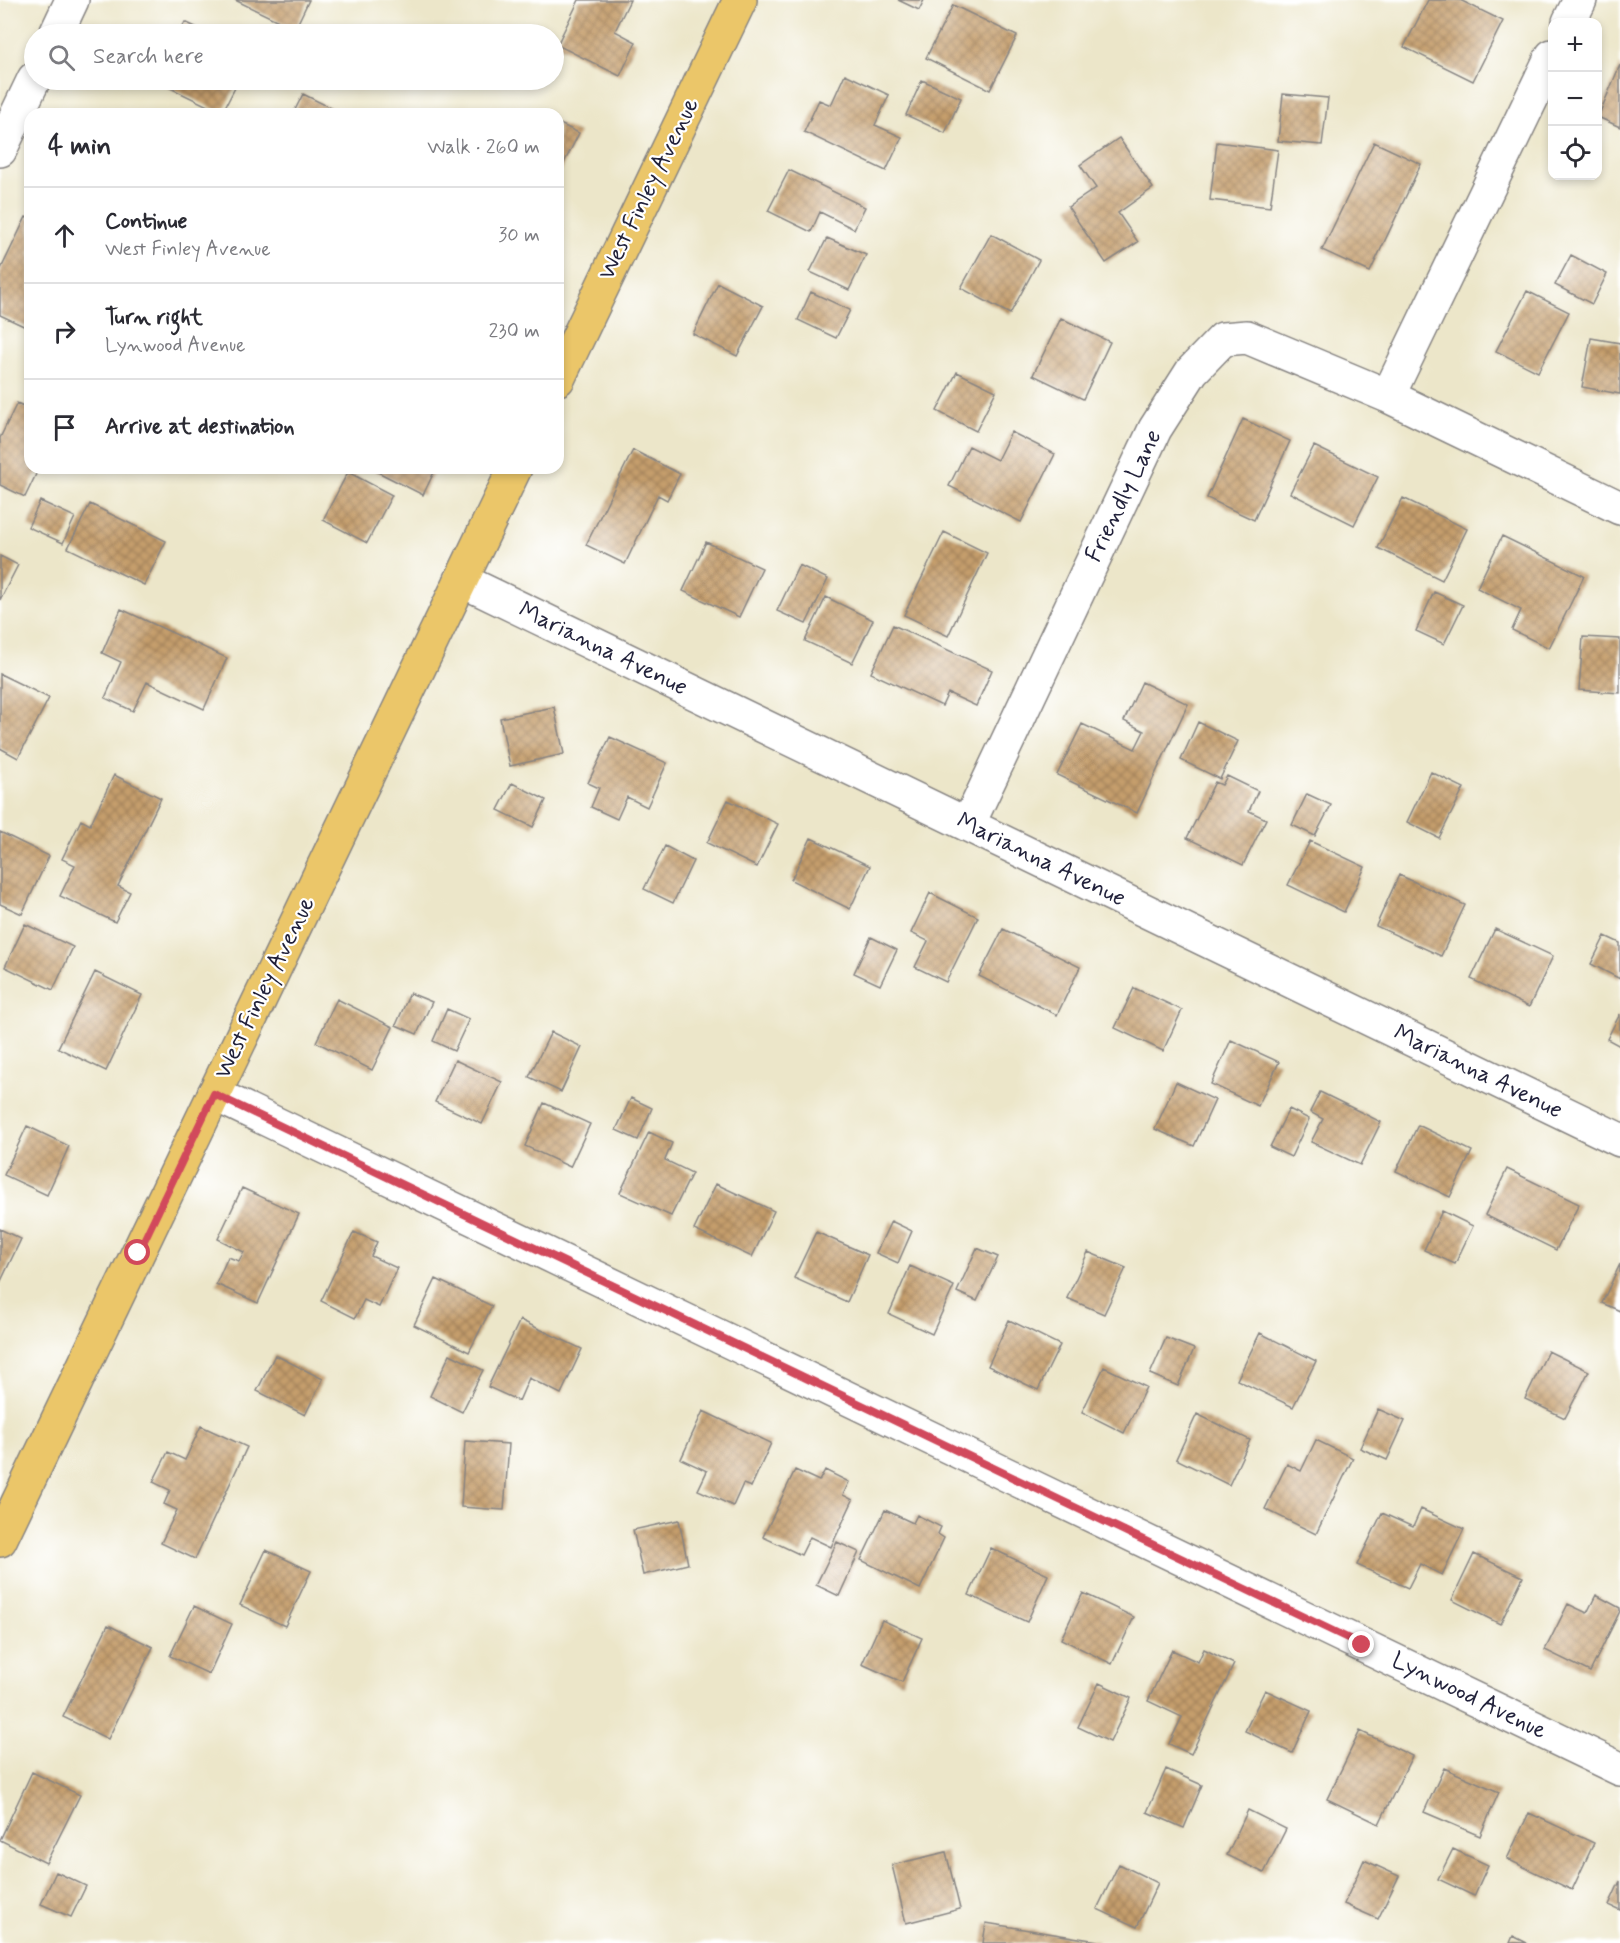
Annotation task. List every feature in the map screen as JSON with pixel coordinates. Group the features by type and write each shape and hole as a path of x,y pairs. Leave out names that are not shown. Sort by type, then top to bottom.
{"main road":[{"name":"West Finley Avenue","path":"564,366 740,0"},
{"name":"West Finley Avenue","path":"0,1540 512,474"}],"street":[{"path":"61,24 72,0"},
{"path":"1571,18 1580,0"},
{"path":"1388,396 1548,64"},
{"path":"0,150 28,90"},
{"name":"Friendly Lane","path":"968,825 1155,429 1192,371 1223,339 1247,337 1388,396 1620,508"},
{"name":"Marianna Avenue","path":"461,580 1620,1140"},
{"name":"Lynwood Avenue","path":"214,1094 1620,1769"}],"building":[{"path":"235,0 309,0 297,24 285,24"},
{"path":"579,0 630,0 615,31 636,42 620,76 564,48 564,31"},
{"path":"898,0 924,0 919,10"},
{"path":"1428,0 1460,0 1503,21 1473,81 1404,47"},
{"path":"953,5 1017,36 990,90 926,58"},
{"path":"1620,65 1620,127 1602,119 1602,108"},
{"path":"845,74 889,95 875,125 902,137 886,171 804,132 819,100 831,105"},
{"path":"922,80 961,98 945,133 906,115"},
{"path":"175,90 234,90 225,108 212,108"},
{"path":"303,94 331,108 296,108"},
{"path":"1283,94 1328,98 1322,145 1278,141"},
{"path":"564,126 579,133 564,163"},
{"path":"1119,138 1153,188 1118,213 1138,242 1106,263 1068,207 1096,188 1080,165"},
{"path":"1217,142 1278,150 1270,207 1210,200"},
{"path":"1374,142 1421,164 1370,272 1322,250"},
{"path":"789,170 865,207 854,229 820,212 811,232 768,211"},
{"path":"24,221 24,326 0,315 0,271"},
{"path":"991,234 1039,260 1010,314 961,288"},
{"path":"827,238 866,255 849,290 810,272"},
{"path":"1571,255 1607,274 1592,304 1555,285"},
{"path":"718,283 763,306 737,356 693,334"},
{"path":"1527,291 1569,312 1538,372 1496,351"},
{"path":"811,292 850,310 836,338 798,320"},
{"path":"1061,318 1110,342 1083,399 1033,375"},
{"path":"1591,338 1620,343 1620,394 1582,387"},
{"path":"957,372 996,391 976,431 937,411"},
{"path":"17,403 24,406 24,474 36,474 25,497 0,485 0,438"},
{"path":"1243,419 1290,441 1254,520 1207,498"},
{"path":"1011,432 1055,454 1021,522 949,486 969,446 997,460"},
{"path":"1314,446 1378,477 1354,525 1290,493"},
{"path":"633,450 680,474 667,500 658,495 625,564 586,545"},
{"path":"347,474 352,474 392,495 367,543 323,520"},
{"path":"382,474 433,474 423,495"},
{"path":"1403,498 1467,529 1442,580 1378,548"},
{"path":"40,501 75,517 63,543 28,527"},
{"path":"90,504 166,541 144,585 68,548"},
{"path":"944,532 987,553 948,636 904,615"},
{"path":"1502,536 1584,576 1549,648 1512,630 1521,610 1477,588"},
{"path":"706,542 762,568 739,617 683,591"},
{"path":"0,556 18,565 0,600"},
{"path":"799,565 828,579 806,624 777,611"},
{"path":"1434,592 1463,605 1444,644 1416,631"},
{"path":"826,597 873,620 852,663 805,641"},
{"path":"121,609 227,658 204,709 147,682 133,711 105,698 121,662 102,653"},
{"path":"893,625 992,670 976,706 948,693 942,706 871,673"},
{"path":"1583,637 1620,639 1620,693 1579,690"},
{"path":"0,674 49,698 18,758 0,748"},
{"path":"1142,682 1188,704 1137,813 1057,775 1082,724 1135,749 1144,731 1124,721"},
{"path":"554,707 564,754 510,766 500,718"},
{"path":"1198,722 1238,741 1220,779 1181,760"},
{"path":"610,737 667,763 647,807 627,797 617,819 591,807 599,788 588,783"},
{"path":"1431,772 1464,788 1439,838 1407,822"},
{"path":"114,775 161,798 118,886 130,892 115,922 60,896 75,865 62,859 81,820 90,825"},
{"path":"1227,776 1258,791 1249,811 1266,819 1243,865 1187,838 1215,782 1222,785"},
{"path":"512,783 546,800 533,827 498,810"},
{"path":"1307,794 1331,805 1315,836 1292,825"},
{"path":"728,800 778,824 757,867 707,843"},
{"path":"0,832 49,856 22,914 0,904"},
{"path":"811,838 870,866 850,909 791,880"},
{"path":"1310,841 1365,867 1344,912 1288,885"},
{"path":"665,846 693,861 673,903 644,889"},
{"path":"1399,875 1465,905 1441,956 1376,926"},
{"path":"930,893 978,917 946,982 915,967 928,941 911,933"},
{"path":"25,924 73,947 53,990 5,967"},
{"path":"1003,929 1080,967 1057,1015 979,976"},
{"path":"1495,929 1553,956 1529,1007 1471,979"},
{"path":"1605,936 1620,943 1620,979 1591,964"},
{"path":"871,937 897,950 880,985 854,973"},
{"path":"95,972 142,995 106,1071 58,1048"},
{"path":"1134,988 1182,1010 1163,1051 1115,1028"},
{"path":"410,993 432,1002 417,1034 396,1025"},
{"path":"337,999 393,1027 372,1070 316,1042"},
{"path":"447,1009 469,1019 454,1051 433,1041"},
{"path":"1620,1014 1620,1046 1607,1039"},
{"path":"551,1032 582,1047 561,1092 529,1077"},
{"path":"1231,1040 1279,1062 1258,1106 1211,1084"},
{"path":"455,1060 502,1082 482,1124 435,1102"},
{"path":"1176,1082 1215,1100 1194,1146 1155,1129"},
{"path":"1320,1092 1381,1122 1360,1165 1311,1142 1323,1119 1310,1112"},
{"path":"631,1098 652,1108 638,1140 616,1130"},
{"path":"544,1103 590,1124 570,1167 525,1146"},
{"path":"1289,1109 1309,1119 1291,1157 1270,1147"},
{"path":"1418,1125 1472,1151 1450,1197 1396,1171"},
{"path":"27,1126 69,1146 47,1195 4,1175"},
{"path":"649,1132 672,1143 665,1160 692,1173 671,1216 620,1193"},
{"path":"1507,1169 1579,1204 1556,1250 1485,1215"},
{"path":"716,1184 774,1211 752,1257 694,1230"},
{"path":"242,1188 299,1214 258,1303 216,1284 228,1257 239,1261 244,1252 218,1239"},
{"path":"1442,1211 1473,1226 1455,1264 1424,1250"},
{"path":"891,1221 912,1231 898,1263 876,1253"},
{"path":"0,1229 21,1239 0,1283"},
{"path":"354,1232 377,1242 371,1256 397,1268 379,1307 364,1300 355,1318 321,1301"},
{"path":"816,1232 868,1255 847,1302 794,1278"},
{"path":"977,1248 998,1257 977,1301 957,1292"},
{"path":"1088,1252 1126,1268 1104,1314 1067,1298"},
{"path":"1620,1264 1620,1311 1602,1303"},
{"path":"910,1266 954,1286 932,1334 889,1314"},
{"path":"436,1279 492,1306 469,1352 414,1325"},
{"path":"520,1320 582,1349 561,1394 529,1378 519,1401 488,1387"},
{"path":"1009,1320 1060,1345 1038,1390 988,1366"},
{"path":"1260,1333 1316,1361 1293,1407 1237,1380"},
{"path":"1166,1338 1194,1349 1178,1386 1150,1374"},
{"path":"1548,1351 1589,1371 1565,1418 1525,1399"},
{"path":"450,1354 483,1370 462,1412 430,1396"},
{"path":"275,1355 323,1379 305,1415 257,1391"},
{"path":"1104,1367 1146,1387 1124,1433 1082,1412"},
{"path":"1378,1409 1405,1421 1387,1460 1360,1448"},
{"path":"703,1411 771,1443 751,1487 743,1484 733,1506 698,1490 707,1471 681,1459"},
{"path":"1197,1414 1250,1440 1229,1485 1176,1459"},
{"path":"201,1426 247,1447 195,1559 161,1543 177,1510 164,1504 170,1490 153,1482 168,1452 185,1460"},
{"path":"1316,1440 1353,1458 1316,1534 1265,1509 1287,1464 1301,1471"},
{"path":"465,1441 509,1444 504,1510 461,1507"},
{"path":"795,1470 819,1481 825,1470 849,1482 843,1495 853,1500 831,1547 810,1537 801,1555 763,1537"},
{"path":"1421,1509 1464,1529 1442,1575 1420,1564 1408,1588 1357,1565 1382,1513 1413,1527"},
{"path":"885,1510 913,1523 917,1515 941,1527 938,1534 944,1538 920,1589 861,1560"},
{"path":"679,1520 688,1564 643,1575 633,1530"},
{"path":"837,1542 859,1552 839,1596 816,1585"},
{"path":"991,1548 1048,1575 1027,1622 969,1595"},
{"path":"266,1550 311,1571 285,1626 240,1605"},
{"path":"1474,1554 1523,1577 1500,1624 1452,1600"},
{"path":"1083,1593 1134,1617 1112,1664 1061,1639"},
{"path":"1596,1595 1620,1608 1620,1611 1590,1672 1545,1650 1568,1604 1587,1613"},
{"path":"194,1606 232,1624 209,1674 170,1656"},
{"path":"882,1620 922,1638 902,1682 862,1664"},
{"path":"108,1625 153,1647 108,1739 63,1717"},
{"path":"1204,1649 1234,1664 1191,1754 1169,1744 1182,1717 1148,1701 1172,1650 1198,1662"},
{"path":"1099,1683 1131,1698 1110,1742 1078,1727"},
{"path":"1265,1690 1311,1711 1292,1753 1245,1731"},
{"path":"1360,1731 1412,1756 1379,1824 1327,1799"},
{"path":"1444,1768 1499,1792 1480,1836 1424,1812"},
{"path":"1166,1769 1202,1785 1184,1828 1147,1812"},
{"path":"32,1772 80,1795 46,1863 0,1840"},
{"path":"1248,1810 1286,1829 1264,1873 1227,1855"},
{"path":"1529,1813 1594,1843 1572,1890 1507,1859"},
{"path":"1453,1849 1488,1865 1474,1896 1438,1879"},
{"path":"946,1852 960,1909 906,1923 892,1865"},
{"path":"1364,1860 1399,1876 1378,1919 1344,1904"},
{"path":"1119,1864 1158,1883 1137,1927 1097,1909"},
{"path":"56,1872 86,1886 71,1917 41,1904"},
{"path":"1620,1881 1620,1910 1609,1905"},
{"path":"986,1923 1097,1941 1097,1943 983,1943"},
{"path":"1513,1936 1527,1943 1510,1943"}],"route":[{"path":"138,1253 214,1094 1362,1645"}]}
